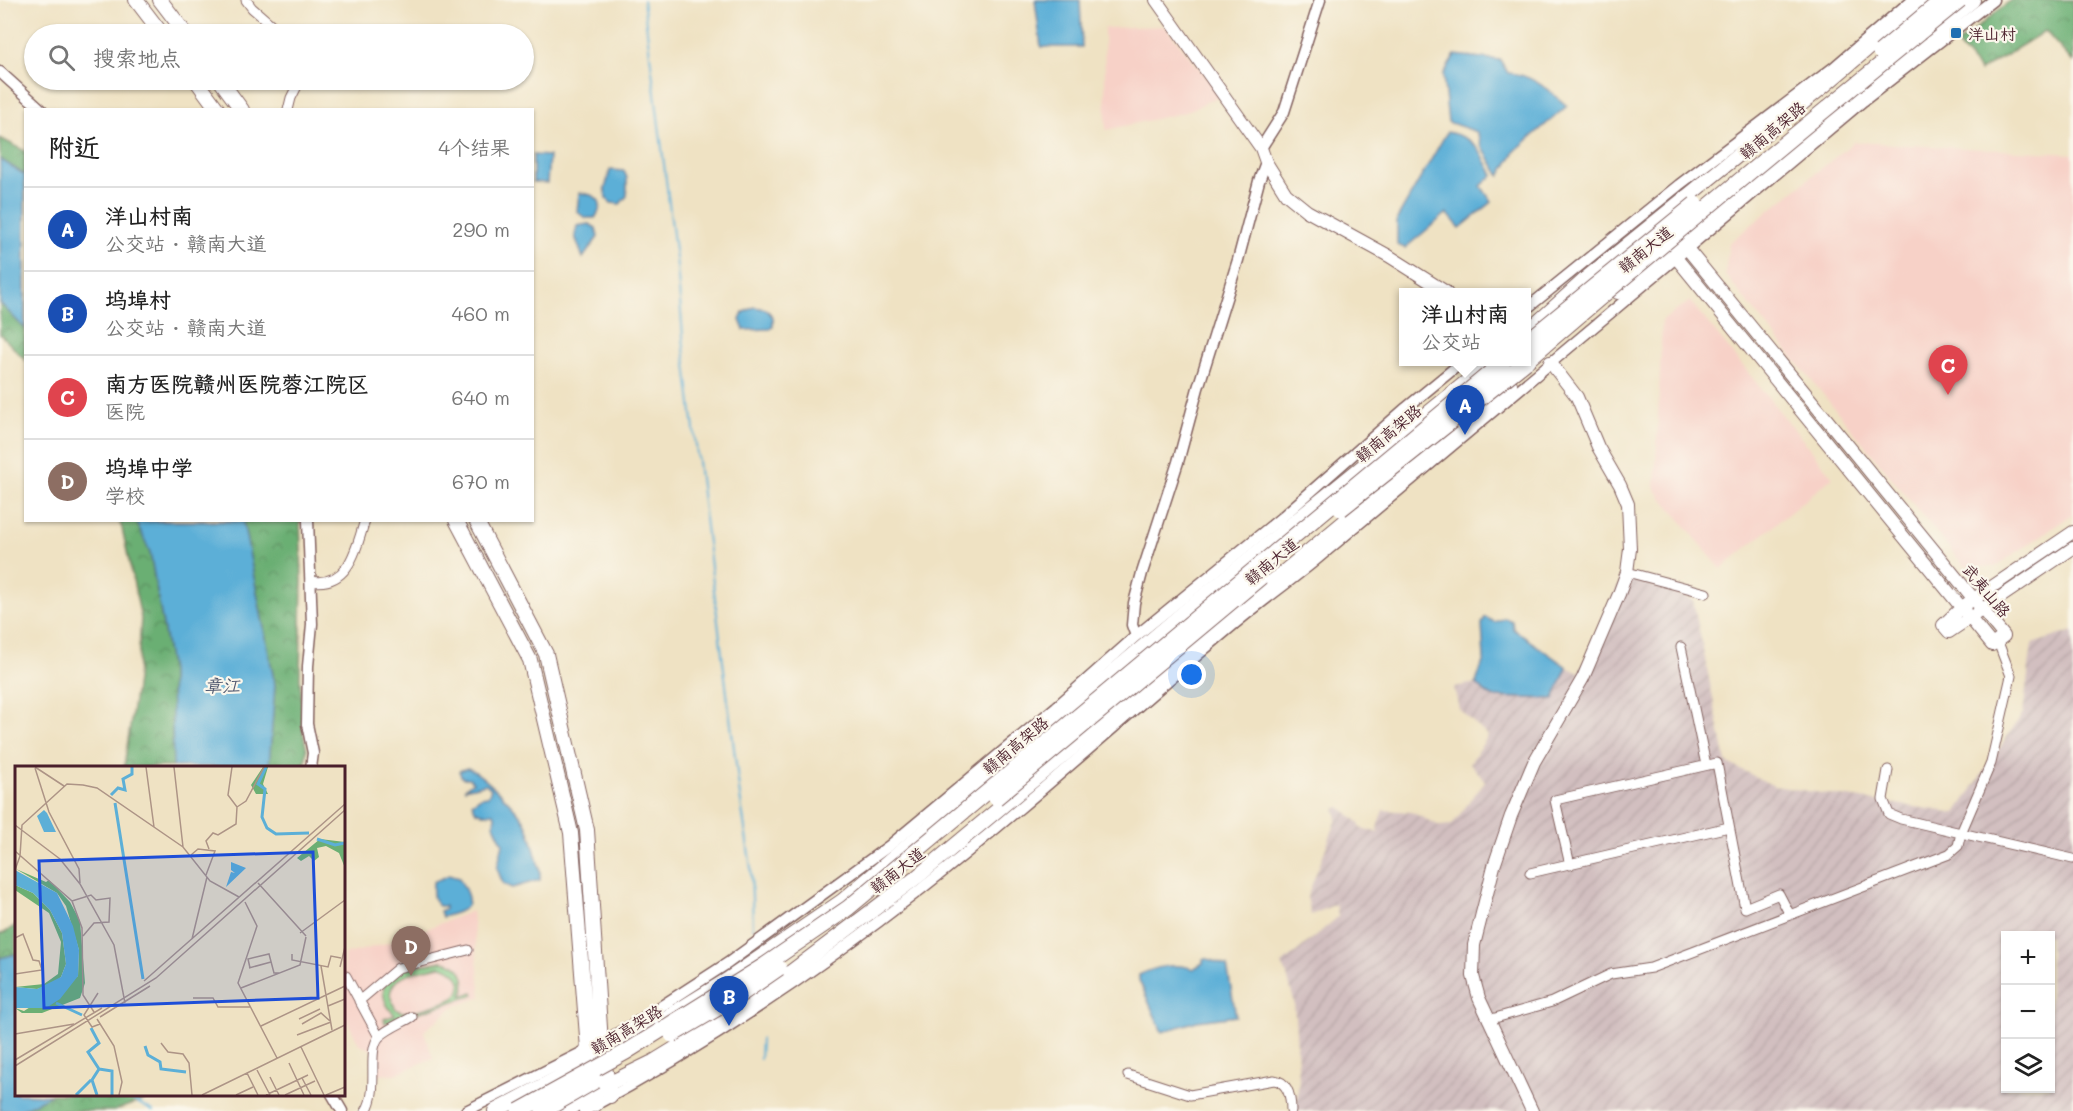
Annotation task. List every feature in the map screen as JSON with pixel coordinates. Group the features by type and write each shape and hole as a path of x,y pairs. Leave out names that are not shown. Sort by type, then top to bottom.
{"highway":[{"name":"赣南高架路","path":"1531,332 1942,0"},
{"name":"赣南高架路","path":"1531,357 1801,129 1960,0"},
{"name":"赣南高架路","path":"519,1111 626,1052 765,965 848,908 1498,366"},
{"name":"赣南高架路","path":"543,1111 737,997 856,915 1327,520 1520,366"}],"main road":[{"path":"136,0 154,24"},
{"path":"160,0 178,24"},
{"path":"1156,0 1261,148 1266,162 1286,194 1307,211 1389,256 1440,288"},
{"name":"赣南大道","path":"1531,331 1589,276 1826,84 1925,0"},
{"name":"赣南大道","path":"565,1111 596,1098 751,1002 917,877 1282,573 1549,357 1609,299 1672,254 1845,105 1973,0"},
{"path":"1885,32 1905,56"},
{"path":"1826,84 1845,105"},
{"path":"203,90 217,108"},
{"path":"227,90 241,108"},
{"name":"武夷山路","path":"1650,226 1992,645 1998,642 2004,636 1662,217"},
{"path":"1589,276 1609,299"},
{"path":"1531,339 1549,357 1577,397 1598,447 1620,485 1628,504 1630,549 1627,572 1619,594 1583,678 1534,762 1511,816 1494,866 1474,945 1473,976 1479,998 1532,1111"},
{"name":"赣南大道","path":"495,1111 595,1052 638,1035 727,980 842,901 1191,606 1486,366"},
{"path":"457,522 530,660 572,832 595,1052 609,1090"},
{"path":"477,522 546,654 587,830 596,1098"},
{"path":"2073,532 1962,607 1943,625 1949,633 2073,548"},
{"path":"1262,550 1282,573"},
{"path":"1191,606 1213,631"},
{"path":"638,1035 653,1062"},
{"path":"544,1084 558,1111"}],"street":[{"path":"246,0 270,24"},
{"path":"1261,148 1284,112 1320,0"},
{"path":"1531,306 1679,185 1840,62 1912,0"},
{"path":"1684,244 1898,73 1994,0"},
{"path":"0,72 40,108"},
{"path":"289,108 296,90"},
{"path":"1136,636 1132,626 1134,603 1142,573 1178,462 1266,162"},
{"path":"609,1090 749,1014 921,889 1100,741 1233,625 1312,563 1549,357 1672,254"},
{"path":"466,1111 595,1052 728,963 889,846 1056,707 1136,636 1281,518 1457,366"},
{"path":"308,522 312,624 308,666 307,724 312,753 311,766"},
{"path":"310,581 320,583 346,570 364,522"},
{"path":"1627,572 1707,593"},
{"path":"1488,1020 1552,1002 1611,974 1651,968 1949,854 1958,846 1961,833 1991,763 2011,676 1998,642"},
{"path":"1681,647 1707,765"},
{"path":"1570,865 1555,800 1717,763 1745,908 1779,894 1790,915"},
{"path":"1888,770 1883,799 1889,814 1901,819 2073,859"},
{"path":"1530,873 1729,827"},
{"path":"359,1001 398,968 468,950"},
{"path":"346,976 379,1037"},
{"path":"366,1111 373,1093 374,1050 379,1037 412,1017"},
{"path":"1128,1075 1190,1095 1274,1080 1280,1081 1286,1087 1291,1101 1291,1111"},
{"path":"333,1096 342,1111"},
{"path":"584,1111 596,1098"}],"shaded area":[{"path":"1165,26 1221,95 1186,112 1106,130 1104,28"},
{"path":"1854,142 2073,154 2073,514 1995,567 1964,566 1725,275 1729,243"},
{"path":"1690,301 1833,477 1721,569 1655,489 1662,321"},
{"path":"1623,575 1693,600 1726,762 1774,786 1956,813 2023,713 2032,644 2073,631 2073,1111 1296,1111 1299,1079 1294,1001 1282,964 1338,917 1336,904 1311,915 1307,897 1337,819 1335,809 1340,807 1358,822 1361,828 1379,833 1377,829 1383,810 1411,812 1440,826 1452,825 1485,781 1470,763 1488,736 1459,709 1454,687 1476,683 1486,693 1495,697 1554,699 1567,667 1579,673"},
{"path":"472,911 481,997 453,1007 424,1031 433,1058 393,1075 378,1074 376,1052 359,1044 345,1017 345,955 395,941"}],"green space":[{"path":"2011,0 2073,0 2073,62 2045,31 1980,71 1957,44"},
{"path":"0,138 24,150 24,174 0,159"},
{"path":"0,303 24,328 24,359 0,334"},
{"path":"119,522 136,522 150,552 171,670 173,766 124,766 137,680 141,618"},
{"path":"243,522 300,522 302,581 300,677 303,732 307,750 305,766 269,766 275,685"},
{"path":"15,926 15,954 0,958 0,934"},
{"path":"442,961 449,962 462,972 464,989 462,996 473,992 474,995 385,1023 384,1019 395,1015 387,1005 384,993 384,987 390,977 405,968","holes":["445,967 455,973 460,982 461,987 455,997 414,1011 403,1012 395,1008 390,995 396,981 417,971"]},
{"path":"49,1096 154,1096 114,1111 19,1111"}],"water":[{"path":"1035,0 1080,0 1082,47 1041,47"},
{"path":"1455,55 1500,60 1508,73 1533,80 1567,106 1515,151 1500,176 1482,147 1477,132 1448,122 1443,75"},
{"path":"1447,132 1465,138 1481,152 1493,175 1481,186 1492,202 1460,228 1447,213 1405,248 1397,245 1397,219"},
{"path":"534,155 549,156 547,183 534,182"},
{"path":"0,159 24,174 24,328 0,303"},
{"path":"610,170 624,171 627,178 627,196 620,204 611,203 606,198 605,189"},
{"path":"579,193 595,197 600,203 595,218 586,218 577,212"},
{"path":"589,224 596,228 598,237 583,258 575,236 577,226"},
{"path":"754,307 766,309 773,317 773,326 770,329 744,330 740,320 743,313"},
{"name":"章江","path":"136,522 243,522 275,685 269,766 173,766 171,670 150,552"},
{"path":"1485,617 1494,622 1505,618 1512,621 1513,629 1567,667 1554,699 1495,697 1486,693 1476,683 1484,659 1482,624"},
{"path":"467,768 481,776 525,822 534,846 540,880 512,888 503,884 497,868 503,844 494,825 495,815 476,811 472,803 481,797 488,796 491,789 486,784 464,789 473,782 469,778 462,778 459,771"},
{"path":"449,875 459,878 468,901 464,909 442,917 440,911 445,909 445,906 439,906 435,901 433,882"},
{"path":"15,954 15,1096 49,1096 19,1111 0,1111 0,958"},
{"path":"1203,959 1227,966 1236,1016 1197,1021 1162,1032 1139,980 1139,975 1166,966 1193,969 1203,963"}],"waterway":[{"path":"643,0 677,266 684,348 708,543 751,868 753,928"},
{"path":"760,1059 761,1039"},
{"path":"126,1096 153,1111"}],"place":[{"name":"洋山村","path":"1956,33"},
{"name":"南方医院赣州医院蓉江院区","path":"1948,395"},
{"name":"洋山村南","path":"1465,435"},
{"name":"坞埠中学","path":"411,976"},
{"name":"坞埠村","path":"729,1026"}]}
